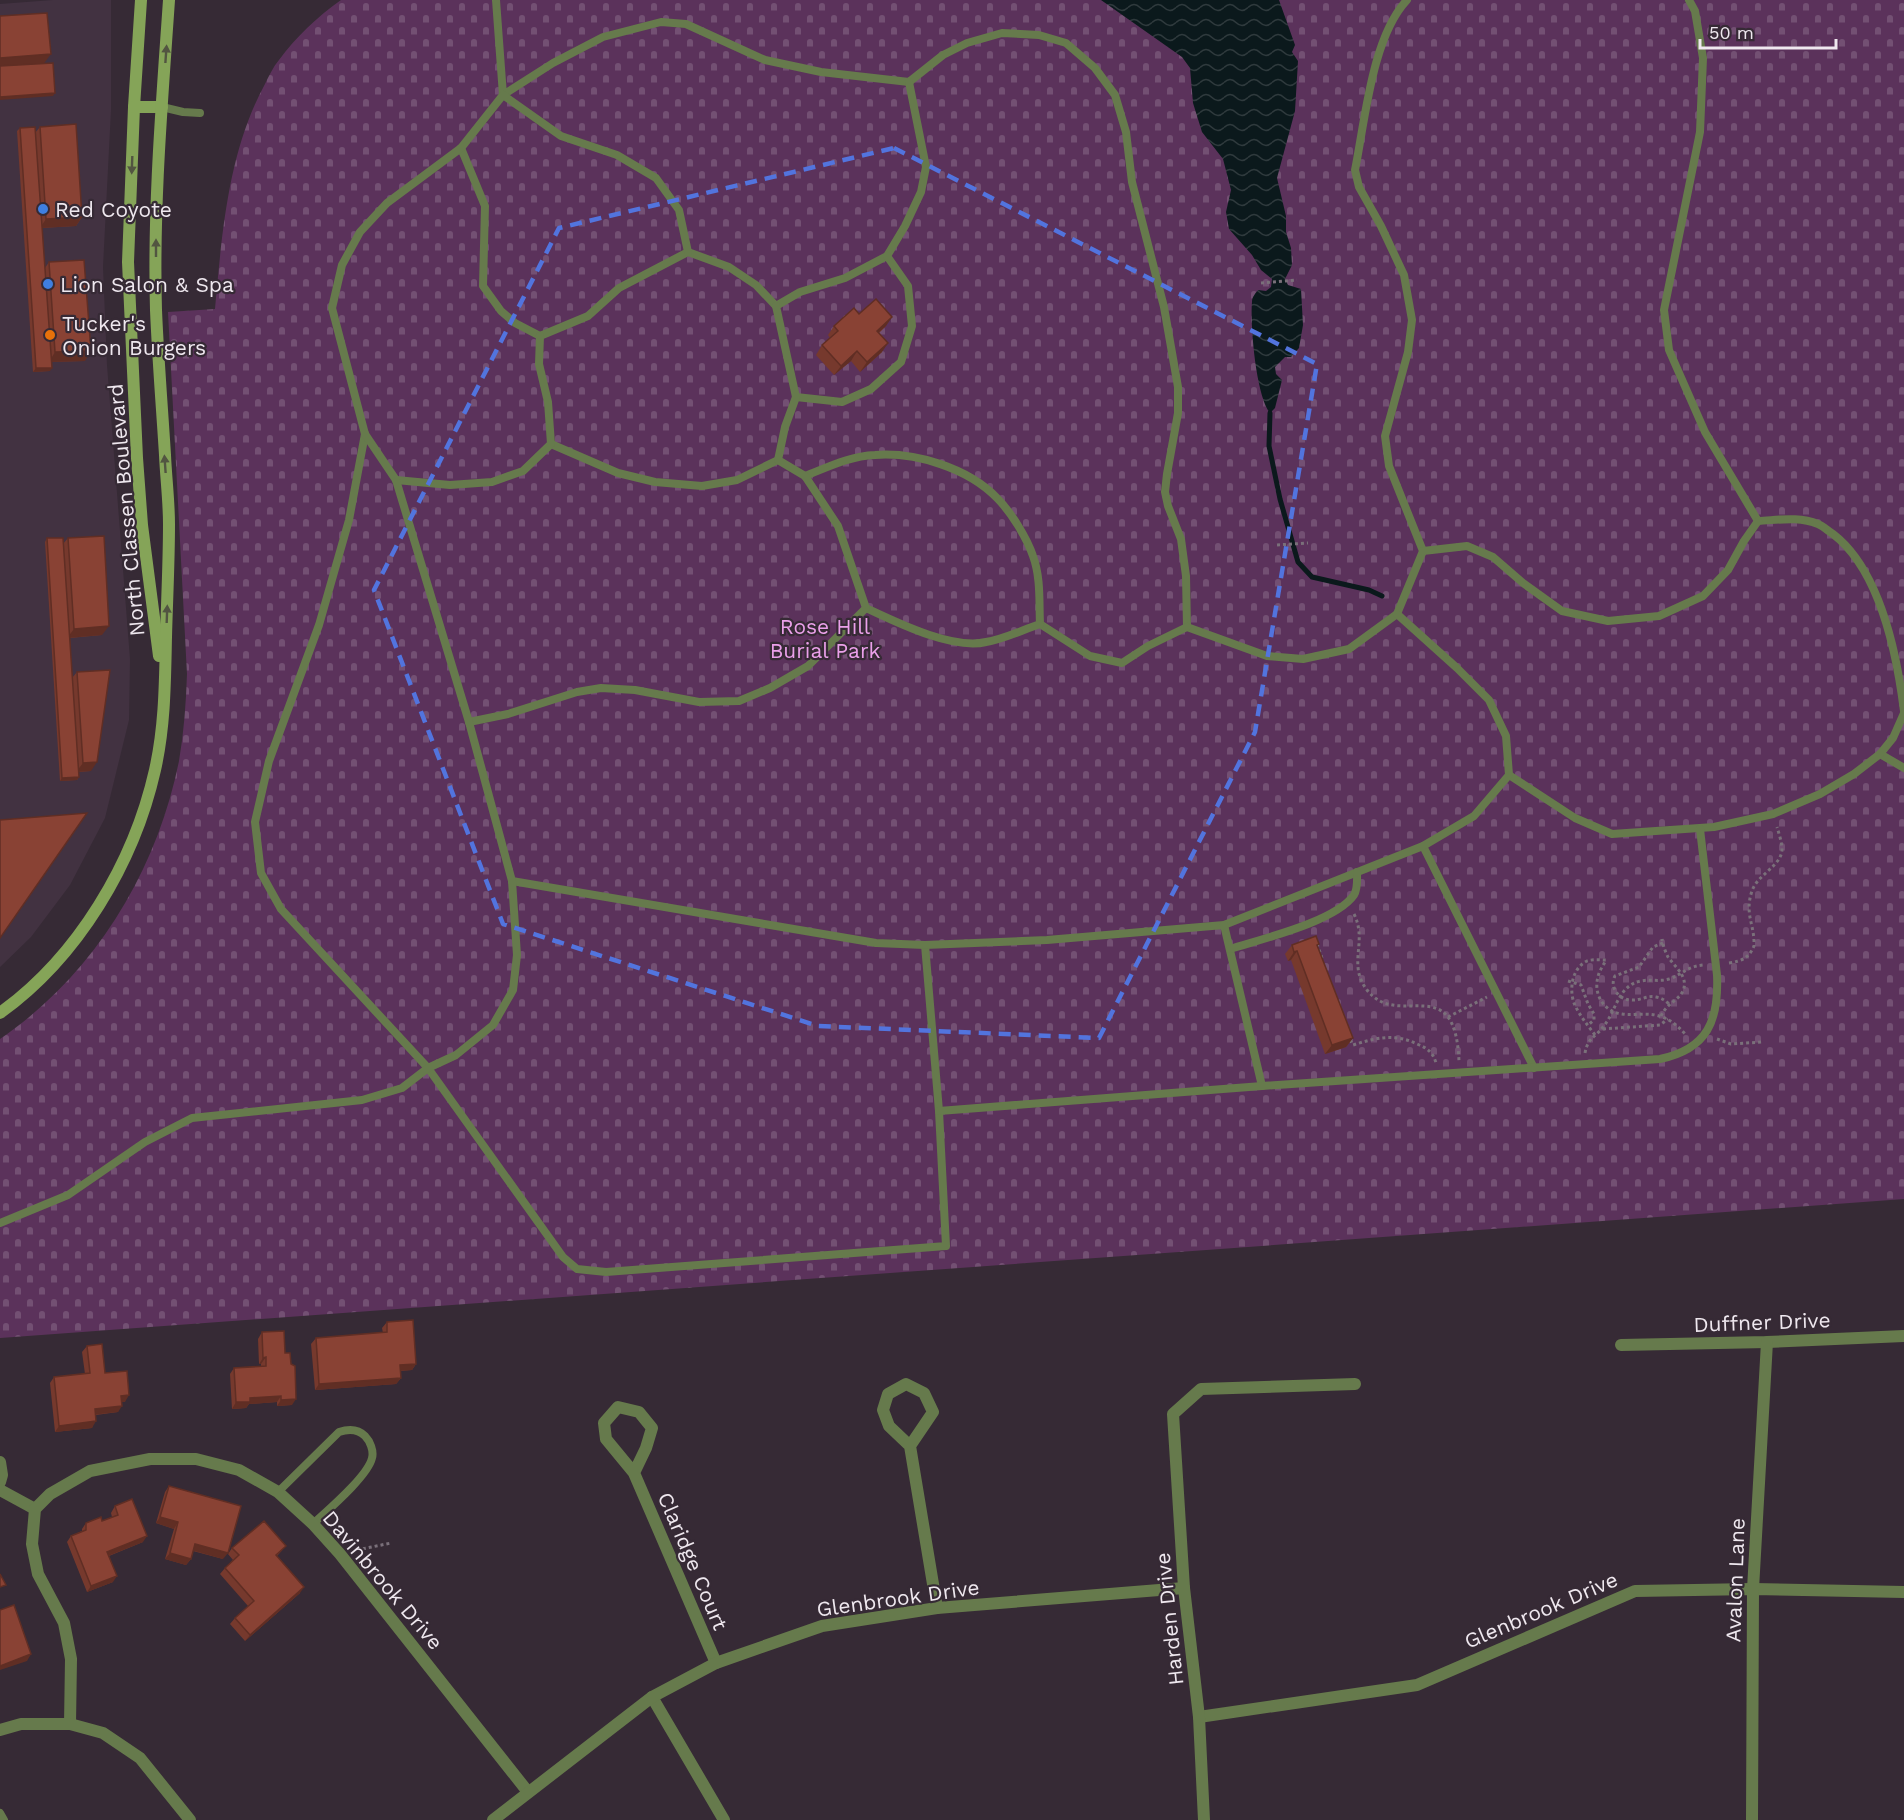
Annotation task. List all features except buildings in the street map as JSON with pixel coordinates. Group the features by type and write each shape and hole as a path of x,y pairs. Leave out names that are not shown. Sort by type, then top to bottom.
{"main road":[{"name":"North Classen Boulevard","path":"141,0 128,261 132,380 142,525 164,693"},
{"name":"North Classen Boulevard","path":"0,1013 48,971 83,930 107,893 128,851 145,807 156,769 164,693 169,522 158,339 156,251 169,0"},
{"path":"134,107 162,107"}],"street":[{"name":"Duffner Drive","path":"1620,1345 1904,1336"},
{"name":"Avalon Lane","path":"1752,1820 1753,1589 1767,1342"},
{"path":"910,1446 933,1412 924,1393 906,1384 888,1394 883,1410 890,1426 910,1446 937,1608"},
{"name":"Harden Drive","path":"1204,1820 1199,1717 1184,1588 1173,1414 1202,1389 1356,1384"},
{"name":"Claridge Court","path":"634,1473 646,1448 652,1428 639,1412 618,1407 604,1423 606,1439 634,1473 716,1663"},
{"name":"Davinbrook Drive","path":"35,1509 50,1494 90,1471 150,1459 196,1459 239,1470 278,1492 313,1524 340,1554 528,1792"},
{"path":"0,1462 2,1475 0,1482"},
{"path":"0,1490 35,1509 32,1544 38,1574 64,1623 70,1659 70,1724"},
{"name":"Glenbrook Drive","path":"493,1820 652,1697 716,1663 822,1626 937,1608 1184,1588"},
{"name":"Glenbrook Drive","path":"1199,1717 1417,1685 1635,1591 1753,1589 1904,1592"},
{"path":"652,1697 724,1820"},
{"path":"0,1730 21,1724 70,1724 103,1733 140,1758 190,1820"}],"lane":[{"path":"496,0 503,95"},
{"path":"1040,624 1090,656 1122,663 1148,646 1187,627 1267,656 1303,659 1349,649 1397,614 1423,551 1389,466 1385,436 1408,352 1412,320 1404,275 1382,226 1359,187 1355,170 1377,56 1391,25 1407,0"},
{"path":"1689,0 1695,11 1703,58 1700,132 1664,310 1669,350 1704,432 1758,521"},
{"path":"0,1223 68,1195 145,1142 192,1118 362,1100 402,1088 428,1068 456,1055 493,1025 513,990 518,955 512,881 469,722 396,480 365,434 332,308 342,265 360,232 387,203 461,148 503,95 553,63 603,37 661,22 686,24 765,60 822,72 909,82 943,55 967,43 1002,33 1039,35 1066,44 1095,68 1114,95 1126,132 1132,182 1164,307 1178,387 1178,413 1165,492 1181,539 1186,576 1187,627"},
{"path":"776,306 800,292 845,278 887,256 905,226 921,192 926,167 909,82"},
{"path":"503,95 561,136 616,155 656,178 679,210 688,252"},
{"path":"162,107 183,112 200,112"},
{"path":"461,148 484,206 483,286 501,311 515,324 540,336 588,316 619,288 688,252 729,267 756,285 776,306 796,397 785,427 778,460"},
{"path":"796,397 842,402 871,389 901,362 912,326 908,286 887,256"},
{"path":"540,336 539,364 548,402 551,444"},
{"path":"365,434 349,520 319,625 268,761 255,822 261,873 281,909 428,1068 563,1257 577,1269 606,1272 946,1246 939,1111 925,945"},
{"path":"551,444 618,473 655,482 702,486 737,480 778,460"},
{"path":"396,480 450,485 492,482 523,471 551,444"},
{"path":"805,477 847,459 874,455 910,456 937,463 967,475 997,498 1019,528 1033,556 1038,580 1040,624"},
{"path":"778,460 805,477 838,526 866,608 910,628 961,643 985,643 1040,624"},
{"path":"1509,775 1575,818 1612,834 1700,829 1773,814 1820,794 1854,774 1880,754 1893,738 1904,712 1899,672 1879,601 1860,565 1843,542 1820,524 1797,518 1758,521"},
{"path":"1423,551 1467,546 1493,557 1523,583 1562,610 1608,621 1659,616 1703,596 1728,570 1758,521"},
{"path":"469,722 508,714 577,692 601,688 634,690 699,702 739,701 770,688 808,666 866,608"},
{"path":"512,881 876,943 925,945 1047,940 1224,925 1423,846 1474,816 1509,775 1506,736 1489,700 1397,614"},
{"path":"1880,754 1904,768"},
{"path":"939,1111 1673,1057 1695,1044 1706,1033 1716,1012 1718,996 1700,829"},
{"path":"1423,846 1534,1068"},
{"path":"1230,948 1311,924 1347,903 1356,893 1357,872"},
{"path":"1224,925 1262,1086"},
{"path":"278,1492 339,1432 360,1431 369,1440 373,1456 365,1472 313,1524"},
{"path":"0,1813 4,1820"}],"path":[{"path":"1261,283 1297,280"},
{"path":"1277,545 1308,543"},
{"path":"1727,963 1747,958 1754,946 1749,916 1752,889 1776,861 1782,849 1773,814"},
{"path":"1347,903 1360,929 1357,966 1359,977 1367,990 1375,998 1385,1003 1399,1006 1426,1005 1434,1007 1448,1017 1457,1040 1460,1072"},
{"path":"1311,924 1322,958"},
{"path":"1661,1016 1683,989 1681,972 1667,956 1662,941 1653,947 1639,967 1616,976 1612,983 1614,990 1620,996 1630,1000 1657,997 1669,1004"},
{"path":"1595,1035 1575,1004 1570,981 1579,968 1588,961 1606,960 1596,986 1600,1000 1612,1011 1620,1014 1647,1013 1668,1019 1695,1044"},
{"path":"1586,1065 1588,1042 1602,1029 1626,989 1642,981 1668,980 1689,968 1706,965"},
{"path":"1570,981 1581,985 1594,1014 1594,1020 1588,1025"},
{"path":"1448,1017 1496,992"},
{"path":"1602,1029 1660,1025 1668,1019"},
{"path":"1706,1033 1731,1044 1762,1042"},
{"path":"1347,1038 1351,1040 1353,1046 1382,1037 1409,1040 1432,1053 1437,1074"},
{"path":"373,1546 391,1543"}],"highlighted area":[{"path":"894,148 1317,364 1255,732 1099,1038 818,1026 503,924 374,590 559,228"}],"shaded area":[{"path":"53,0 111,0 111,110 103,267 107,365 130,659 129,720 105,818 70,885 31,937 0,967 0,4"}],"green space":[{"name":"Rose Hill Burial Park","path":"341,0 1904,0 1904,1199 0,1338 0,1039 34,1013 65,984 92,952 116,917 155,842 169,802 179,761 187,674 168,312 215,309 229,194 243,137 253,110 277,63 307,28"}],"water":[{"path":"1101,0 1279,0 1295,45 1292,52 1298,61 1295,111 1277,178 1291,248 1292,265 1285,279 1288,285 1301,289 1303,325 1299,348 1291,357 1285,357 1275,367 1276,374 1282,380 1275,408 1270,413 1261,392 1258,376 1253,343 1252,300 1258,290 1266,291 1271,287 1272,279 1261,270 1252,255 1229,229 1226,212 1231,190 1223,159 1202,132 1193,103 1190,68 1182,57"}],"waterway":[{"path":"1270,413 1269,446 1280,499 1298,562 1312,577 1369,590 1382,596"}],"place":[{"name":"Red Coyote","path":"43,209"},
{"name":"Lion Salon & Spa","path":"48,284"},
{"name":"Tucker's Onion Burgers","path":"50,335"}]}
